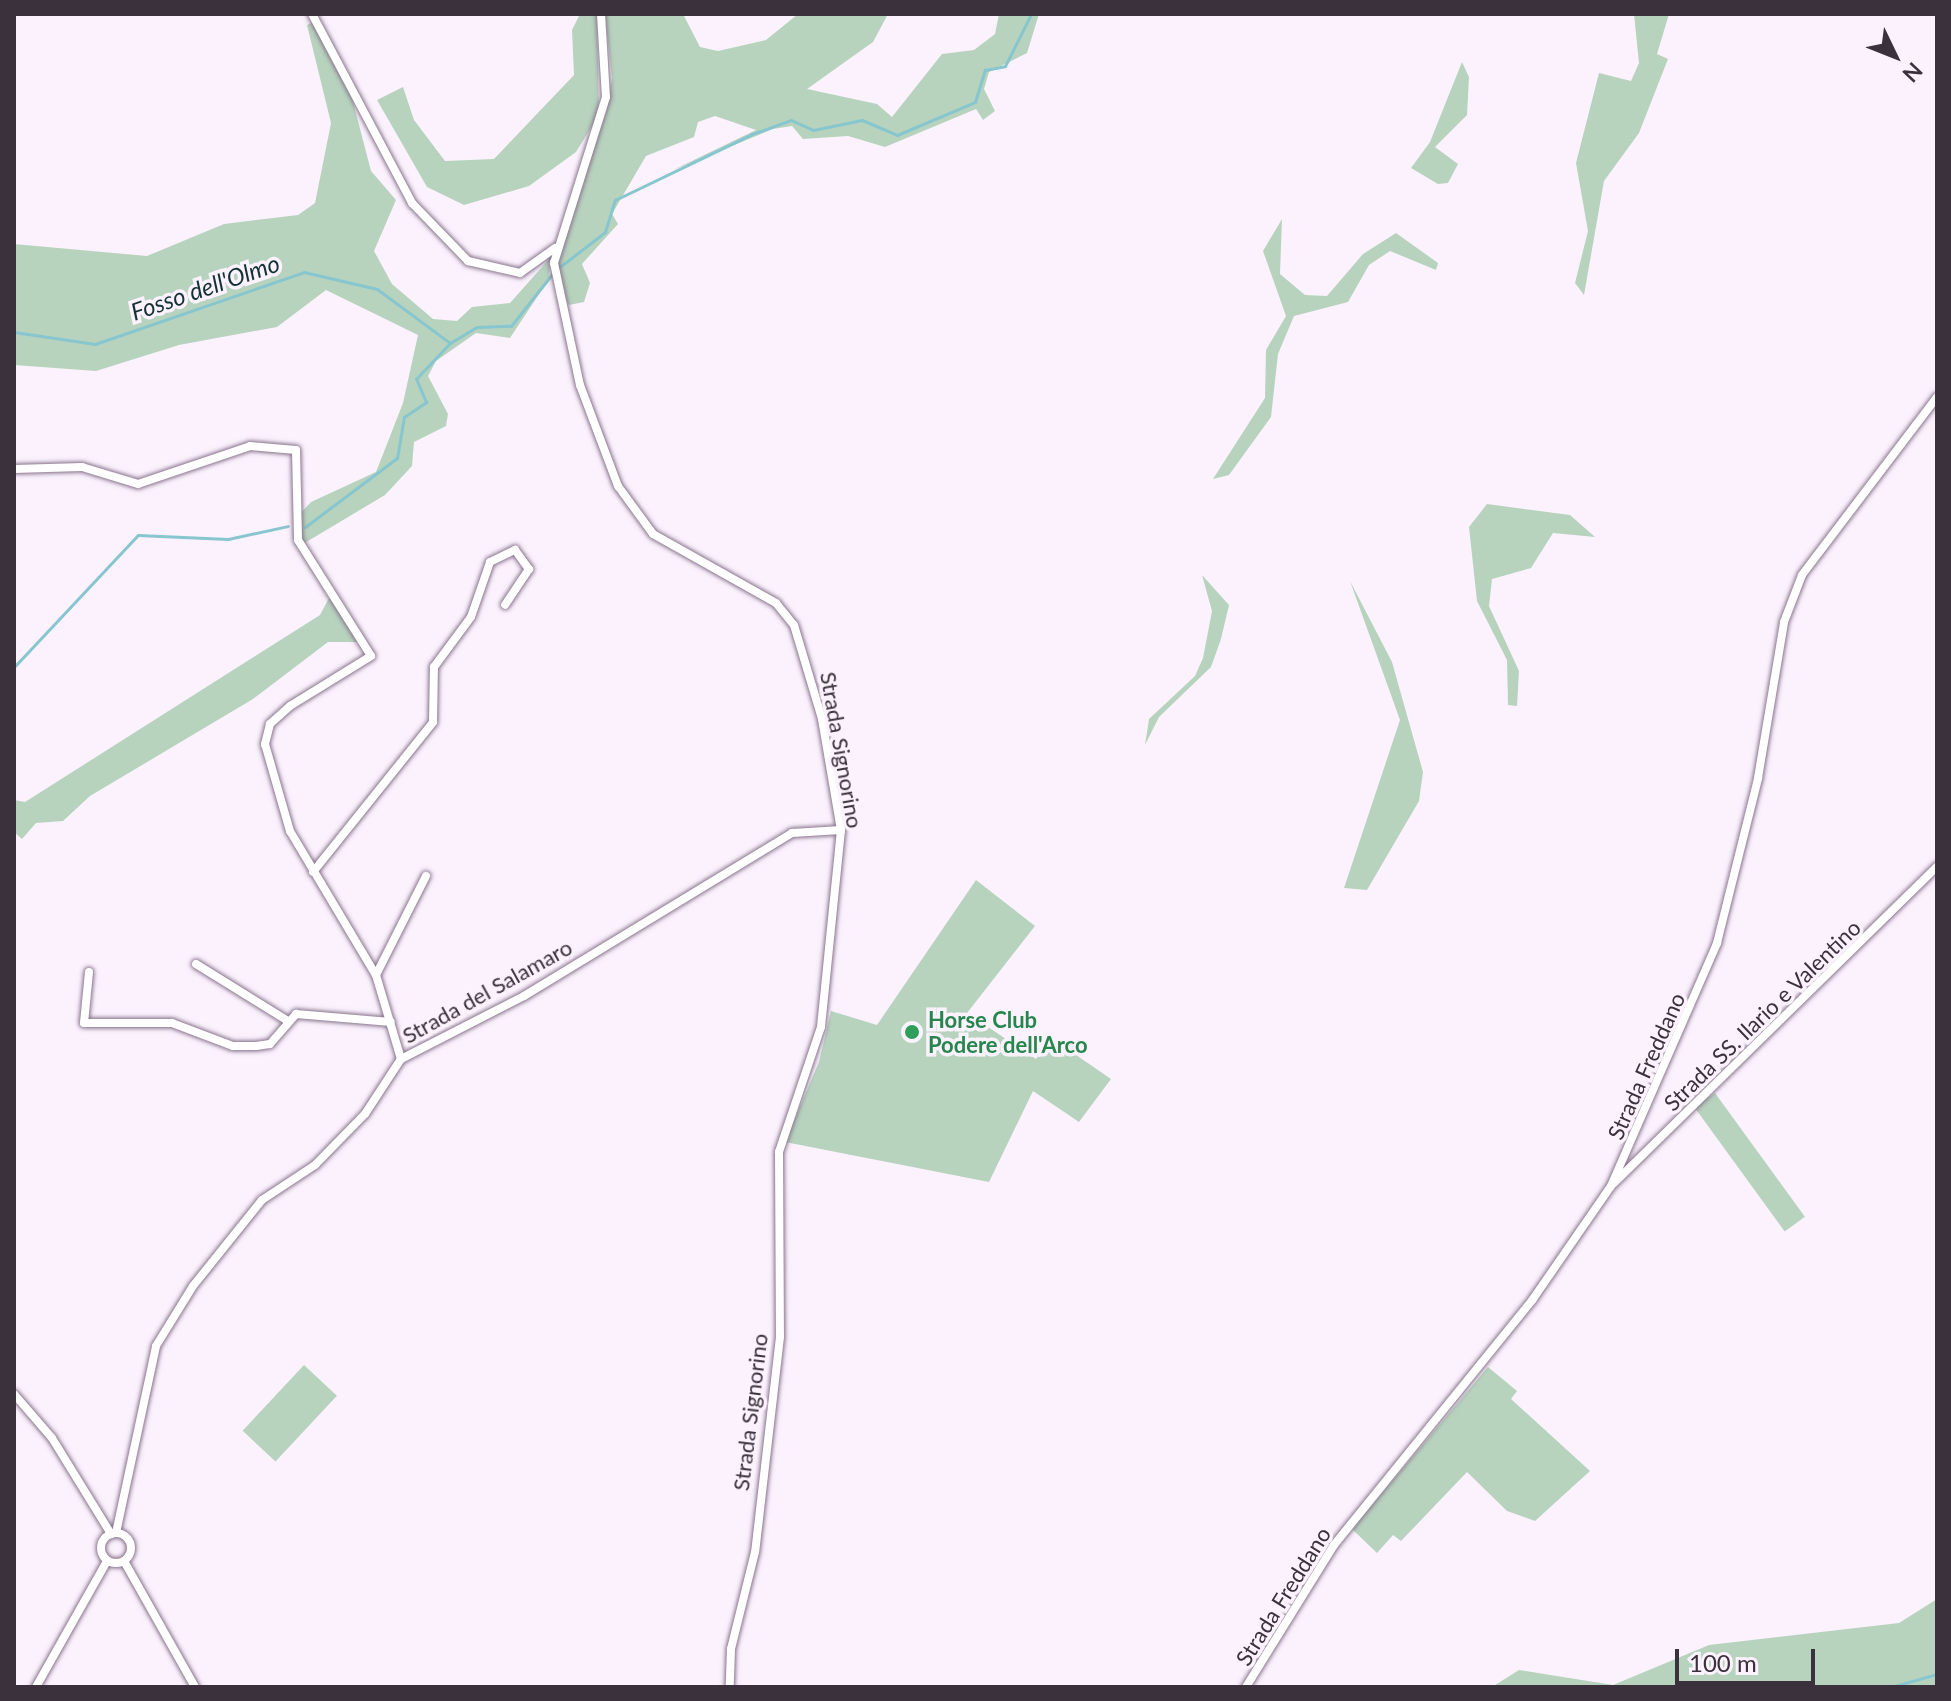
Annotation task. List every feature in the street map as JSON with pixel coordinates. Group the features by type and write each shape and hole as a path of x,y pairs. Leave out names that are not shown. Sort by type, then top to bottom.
{"street":[{"path":"312,14 338,52 384,159 412,203 458,252 495,273 520,273 555,248"},
{"name":"Strada Signorino","path":"601,14 606,97 555,248 556,293 580,385 618,486 667,546 776,603 794,625 822,719 841,830 821,1027 779,1152 780,1337 755,1552 731,1649 730,1687"},
{"name":"Strada Freddano","path":"1246,1687 1334,1545 1533,1299 1611,1186 1717,943 1758,778 1778,647 1802,575 1937,397"},
{"path":"14,469 82,467 138,484 250,446 296,450 298,540 371,647 362,666 270,724 265,744 274,789 313,872 376,975 401,1059"},
{"path":"313,872 433,722 438,659 471,617 490,562 515,550 529,569 505,605"},
{"name":"Strada del Salamaro","path":"107,1561 102,1545 113,1534 156,1346 193,1286 262,1200 315,1165 365,1114 401,1059 524,996 792,833 841,830"},
{"name":"Strada SS. Ilario e Valentino","path":"1611,1186 1937,867"},
{"path":"376,975 426,876"},
{"path":"196,964 288,1021"},
{"path":"89,972 84,1023 172,1023 233,1046 256,1046 270,1044 296,1014 391,1022"},
{"path":"14,1394 52,1438 113,1534 131,1544 124,1561"},
{"path":"36,1687 107,1561 124,1561"},
{"path":"124,1561 195,1687"}],"green space":[{"path":"580,14 597,14 599,115 576,152 529,186 464,205 427,187 377,100 403,87 414,120 445,161 494,159 574,75 572,30"},
{"path":"605,14 683,14 700,47 718,51 766,40 798,14 888,14 873,42 807,89 877,104 892,117 942,54 974,50 995,34 999,14 1039,14 1027,53 989,72 984,89 995,111 983,120 976,109 885,147 848,136 803,139 792,126 773,129 671,171 756,130 715,116 698,122 694,137 646,156 612,214 618,224 582,264 590,283 584,302 569,305 558,289 557,256 607,110 612,78"},
{"path":"1634,14 1669,14 1657,54 1668,59 1639,133 1604,181 1584,295 1575,283 1588,231 1576,163 1599,73 1631,81 1639,63"},
{"path":"313,22 351,94 371,171 396,200 374,251 392,284 433,319 457,321 472,307 510,303 550,258 549,279 510,338 476,333 436,361 428,376 448,414 446,426 414,442 412,466 385,495 303,544 297,517 311,502 376,472 403,403 418,335 326,290 277,327 179,345 96,371 14,365 14,244 147,256 224,224 298,215 315,203 331,123 307,25"},
{"path":"1462,62 1469,77 1467,115 1435,147 1458,164 1448,183 1438,184 1411,168 1430,142"},
{"path":"1282,219 1280,274 1305,295 1327,296 1363,254 1396,233 1438,263 1436,270 1390,251 1369,265 1348,302 1294,316 1278,354 1271,417 1229,475 1213,479 1265,398 1266,350 1286,316 1263,251"},
{"path":"1487,504 1570,515 1595,537 1553,533 1531,568 1492,579 1489,606 1519,671 1517,706 1508,705 1507,660 1477,601 1469,527"},
{"path":"1202,575 1229,605 1221,639 1211,667 1159,717 1145,745 1149,719 1195,676 1203,658 1212,611"},
{"path":"1350,581 1392,662 1423,772 1419,801 1367,890 1344,888 1400,720"},
{"path":"330,596 362,642 328,642 253,699 90,796 63,821 36,823 22,839 14,832 14,800 25,802 320,615"},
{"name":"Horse Club Podere dell'Arco","path":"976,880 1035,926 967,1013 1036,1059 1050,1037 1111,1079 1079,1122 1033,1091 989,1182 785,1142 819,1062 831,1011 877,1025"},
{"path":"1715,1093 1805,1217 1785,1231 1695,1108"},
{"path":"304,1365 337,1396 276,1462 243,1431"},
{"path":"1488,1367 1517,1391 1511,1399 1590,1471 1535,1521 1507,1511 1467,1472 1401,1541 1393,1535 1377,1553 1352,1529"},
{"path":"1937,1599 1937,1687 1492,1687 1519,1670 1613,1685 1709,1645 1899,1623"}],"waterway":[{"name":"Fosso dell'Olmo","path":"557,269 605,232 615,200 752,134 791,120 813,130 862,120 897,135 975,102 985,70 1005,66 1031,14"},
{"name":"Fosso dell'Olmo","path":"14,332 95,344 304,272 377,289 450,343 477,327 511,326 552,274"},
{"path":"305,527 397,458 404,417 426,402 416,379 449,344"},
{"path":"14,667 138,535 228,539 288,526"},
{"path":"1891,1687 1937,1674"}],"place":[{"name":"Horse Club Podere dell'Arco","path":"912,1032"}]}
